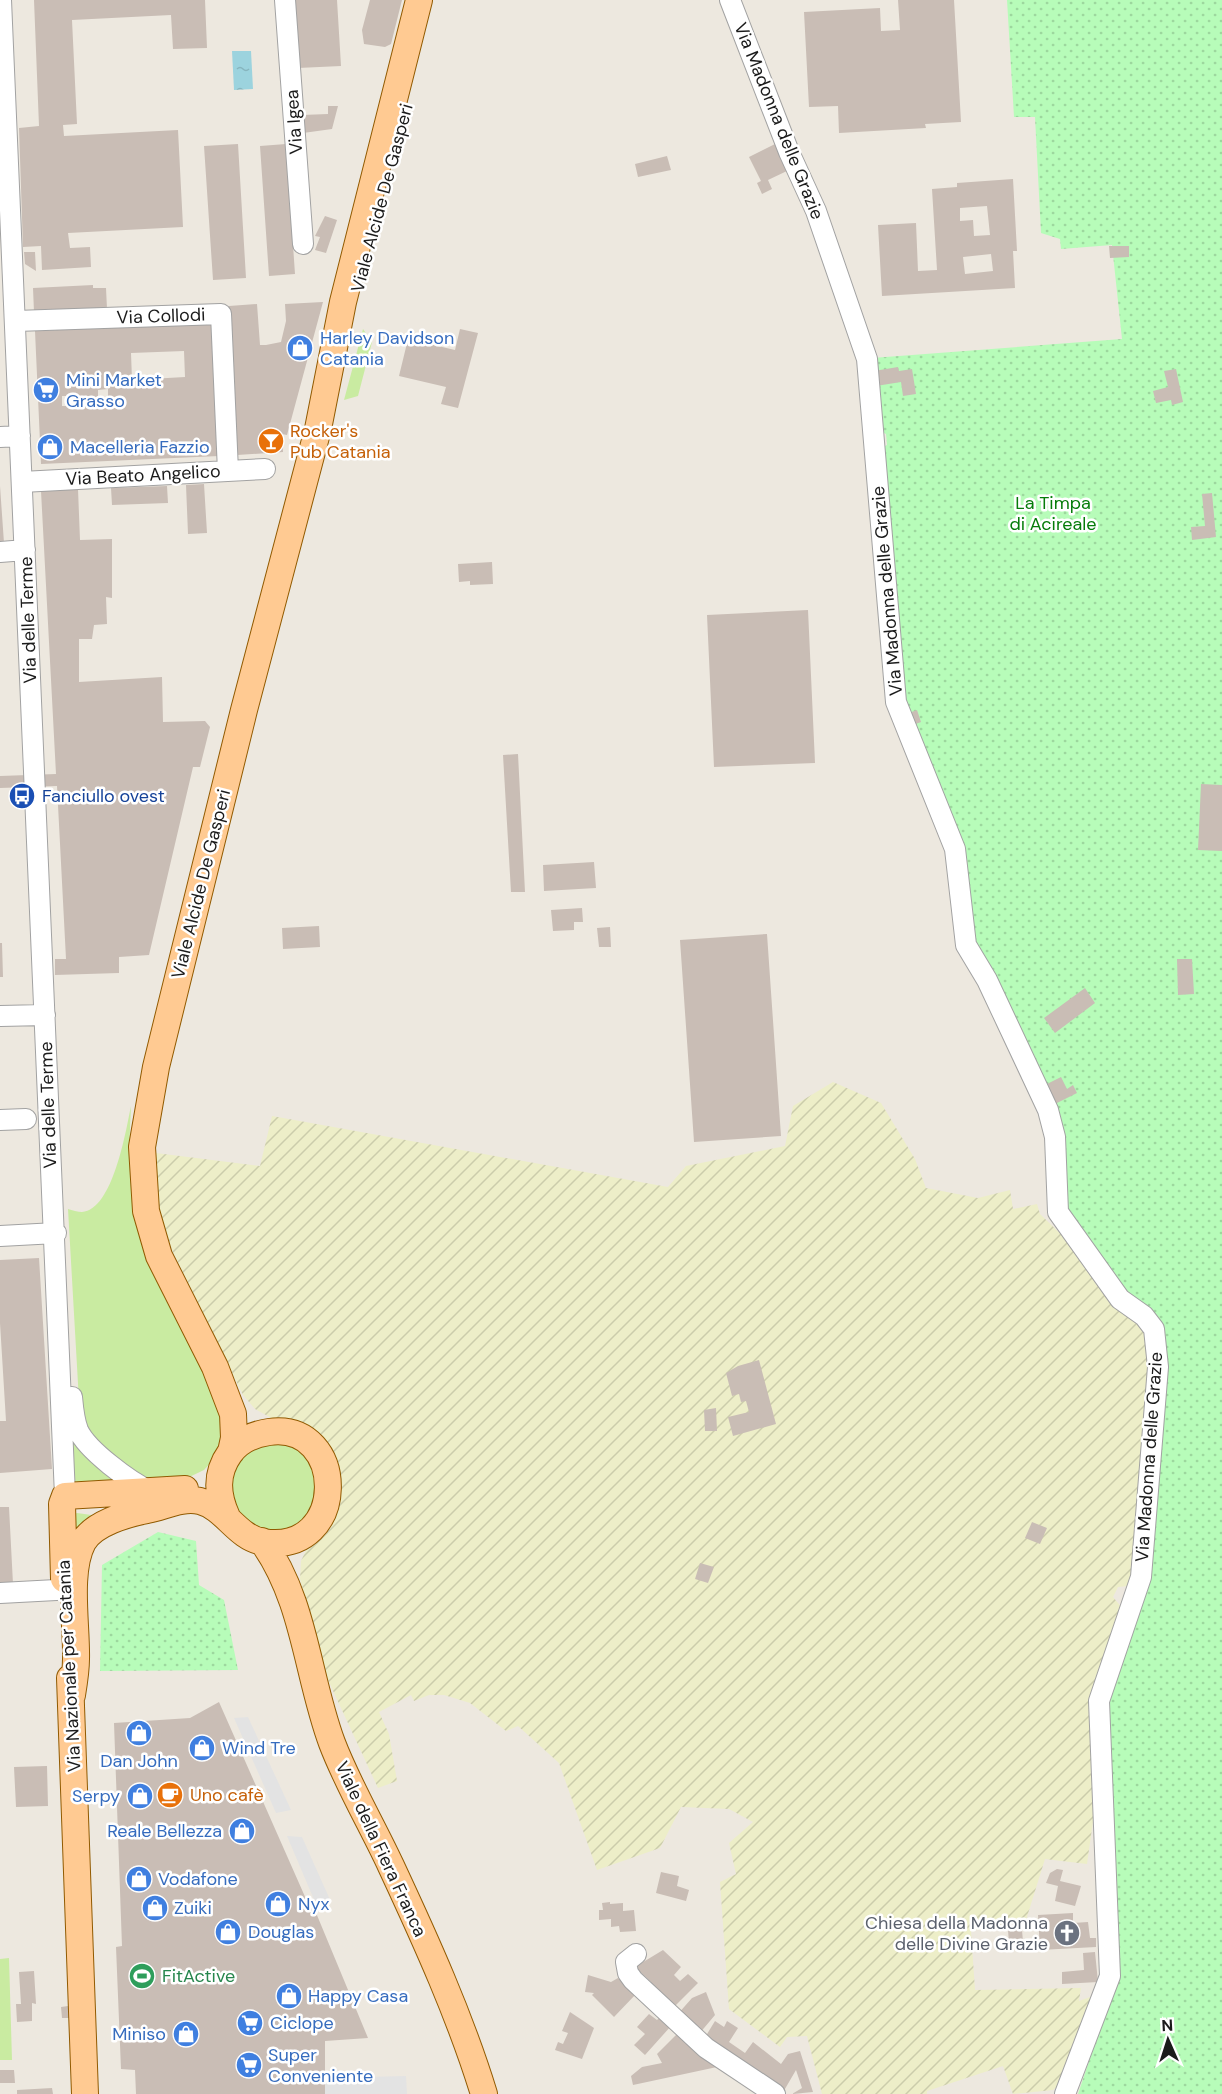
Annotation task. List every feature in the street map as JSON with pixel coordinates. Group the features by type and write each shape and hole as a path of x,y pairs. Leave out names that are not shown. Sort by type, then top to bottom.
{"main road":[{"name":"Viale Alcide De Gasperi","path":"326,395 342,302 419,0"},
{"name":"Viale Alcide De Gasperi","path":"215,1367 159,1256 146,1211 142,1147 159,1055 244,710 326,395 356,297 435,0"},
{"path":"215,1367 244,1409 274,1431"},
{"path":"215,1367 233,1414 234,1438 218,1485 220,1502 227,1517"},
{"path":"65,1496 82,1506 145,1501 197,1501 213,1506 242,1533 262,1542 277,1543 305,1534 317,1523 325,1510 329,1495 329,1479 325,1464 304,1440 274,1431 258,1434 243,1441 226,1460 190,1488 145,1501 90,1533 79,1553 70,1590"},
{"name":"Via Nazionale per Catania","path":"65,1496 62,1504 70,1590 85,2094"},
{"path":"293,1599 294,1570 305,1534"},
{"path":"262,1542 282,1572 293,1599"},
{"name":"Viale della Fiera Franca","path":"293,1599 311,1674 333,1744 450,1998 484,2094"}],"street":[{"name":"Via delle Terme","path":"1,0 6,256 16,321 56,1236"},
{"name":"Via Igea","path":"285,0 303,244"},
{"name":"Via Madonna delle Grazie","path":"730,0 789,152 816,211 867,359 896,702 955,849 966,945 987,980 1048,1110 1056,1137 1058,1212 1120,1299 1144,1316 1154,1329 1158,1367 1141,1576 1099,1701 1110,1976 1065,2094"},
{"name":"Via Collodi","path":"16,321 221,314 228,471"},
{"path":"0,437 20,436"},
{"name":"Via Beato Angelico","path":"22,482 265,469"},
{"path":"0,552 25,550"},
{"path":"0,1016 45,1015"},
{"path":"0,1120 26,1119"},
{"path":"0,1236 56,1236 65,1272 72,1394 78,1431 94,1451 145,1501"},
{"name":"Via Nazionale per Catania","path":"56,1236 55,1266 65,1496"},
{"path":"0,1593 70,1590"},
{"path":"636,1954 626,1962 628,1973 633,1980 706,2048 775,2094"}],"green space":[{"name":"La Timpa di Acireale","path":"1007,0 1222,0 1222,2094 1078,2094 1118,1975 1109,1702 1149,1576 1149,1312 1117,1282 1066,1208 1064,1134 971,943 962,857 903,703 881,448 887,445 886,434 880,431 872,358 1122,339 1112,245 1061,249 1060,239 1041,233 1035,117 1014,117"},
{"path":"363,329 372,342 358,396 344,400"},
{"path":"833,1082 881,1103 915,1159 926,1188 978,1198 1010,1190 1013,1209 1037,1204 1040,1214 1070,1243 1138,1319 1152,1342 1136,1572 1128,1586 1118,1587 1113,1597 1123,1609 1087,1864 1045,1859 1026,1920 971,1931 975,1990 1081,1988 1079,2001 1093,1996 1058,2086 1053,2090 1013,2094 1003,2066 927,2091 927,2094 822,2094 807,2036 787,2037 780,2047 729,2009 720,1882 736,1874 729,1843 753,1822 729,1809 681,1807 660,1848 597,1870 559,1763 518,1726 506,1731 470,1703 444,1695 429,1695 414,1701 411,1695 379,1712 389,1734 397,1781 378,1788 328,1680 300,1579 301,1561 308,1546 331,1518 284,1425 255,1409 243,1395 161,1224 156,1194 156,1153 260,1166 272,1116 668,1187 686,1166 785,1146 793,1106"},
{"path":"131,1106 129,1151 132,1189 226,1416 217,1456 204,1470 183,1480 148,1480 119,1463 90,1435 79,1401 68,1209 82,1212 93,1208 102,1198 116,1167"},
{"path":"72,1441 127,1486 75,1490"},
{"path":"269,1442 299,1447 319,1469 317,1512 280,1535 250,1527 231,1502 232,1470 241,1457"},
{"path":"77,1513 106,1517 79,1538 68,1517"},
{"path":"158,1532 196,1541 199,1585 224,1600 238,1670 100,1671 102,1565"},
{"path":"9,1958 12,2060 0,2060 0,1959"}],"shaded area":[{"path":"248,1717 291,1810 276,1813 234,1718"},
{"path":"287,1836 302,1837 331,1902 315,1902"},
{"path":"406,2076 407,2094 325,2094 325,2078"}],"water":[{"path":"232,51 251,51 253,89 234,90"}],"building":[{"path":"34,0 205,0 207,48 173,49 171,15 72,20 77,124 63,125 64,136 178,130 183,227 68,233 70,248 90,247 91,267 42,270 41,246 23,247 19,128 39,126"},
{"path":"294,0 337,0 341,66 298,68"},
{"path":"370,0 402,0 391,44 385,47 364,44 362,30"},
{"path":"898,0 954,0 961,122 925,124 926,128 839,133 838,106 809,107 804,12 880,8 881,31 900,30"},
{"path":"328,106 338,106 332,129 303,133 302,115 328,114"},
{"path":"777,143 789,170 768,180 772,189 762,194 757,183 761,181 749,157"},
{"path":"238,144 246,278 213,280 204,146"},
{"path":"286,144 295,274 269,276 260,146"},
{"path":"667,156 671,170 638,177 635,164"},
{"path":"1013,179 1017,251 1013,251 1015,288 882,296 878,225 916,223 918,271 937,270 932,189 957,187 957,183","holes":["987,206 990,235 974,236 973,220 960,221 960,208","991,254 993,271 965,274 963,257"]},
{"path":"325,216 337,220 326,253 315,250 320,237 315,236"},
{"path":"1109,246 1129,246 1129,257 1110,258"},
{"path":"24,252 35,252 36,271 25,264"},
{"path":"93,285 93,288 106,288 107,309 34,312 33,288"},
{"path":"323,302 287,435 282,434 283,452 237,455 229,306 257,304 260,345 266,345 281,342 286,321 285,304"},
{"path":"213,323 219,456 41,464 35,331","holes":["184,351 185,377 132,380 131,353","108,389 108,397 98,398 98,390","62,396 81,396 81,406 62,406","108,397 124,397 124,408 109,408"]},
{"path":"460,329 478,333 458,408 441,404 446,387 399,376 408,339 455,350"},
{"path":"898,367 899,371 912,369 916,394 903,396 901,382 876,386 874,371"},
{"path":"1176,369 1183,402 1172,405 1171,400 1156,403 1153,391 1168,387 1164,371"},
{"path":"204,484 207,533 188,534 186,485"},
{"path":"0,486 4,543 0,543"},
{"path":"167,486 168,503 112,505 111,488"},
{"path":"78,489 80,540 112,539 112,598 106,597 107,624 94,625 92,639 79,639 79,682 162,677 163,722 205,721 210,727 200,767 193,767 149,955 119,957 119,973 55,975 55,959 66,959 57,786 0,788 0,776 56,774 41,491"},
{"path":"1212,493 1216,537 1192,540 1191,527 1205,526 1202,494"},
{"path":"492,562 493,584 470,585 470,581 459,582 458,564"},
{"path":"808,610 815,763 714,767 707,615"},
{"path":"917,710 921,722 913,725 909,713"},
{"path":"518,754 525,892 511,892 503,755"},
{"path":"1201,784 1222,785 1222,851 1198,850"},
{"path":"594,862 596,888 544,891 543,865"},
{"path":"582,908 583,922 574,922 574,930 553,931 551,910"},
{"path":"319,926 320,947 283,949 282,928"},
{"path":"610,927 611,947 599,947 597,928"},
{"path":"767,934 781,1136 694,1142 680,940"},
{"path":"0,943 2,943 3,977 0,977"},
{"path":"1177,959 1192,959 1194,994 1178,995"},
{"path":"1085,988 1095,1003 1055,1033 1044,1018"},
{"path":"1061,1077 1067,1089 1073,1085 1077,1093 1055,1104 1045,1085"},
{"path":"39,1258 52,1469 0,1473 0,1421 6,1421 0,1323 0,1260"},
{"path":"759,1360 776,1424 733,1436 728,1417 749,1412 746,1401 741,1402 739,1394 732,1396 726,1373 738,1366"},
{"path":"716,1408 717,1431 705,1431 704,1410"},
{"path":"0,1507 9,1507 13,1584 0,1585"},
{"path":"1032,1522 1047,1528 1040,1544 1025,1538"},
{"path":"700,1563 714,1567 708,1583 695,1579"},
{"path":"219,1702 310,1908 314,1908 368,2038 325,2041 325,2094 136,2094 135,2070 121,2069 116,1947 122,1946 114,1723 190,1718"},
{"path":"47,1766 48,1806 16,1807 14,1767"},
{"path":"1057,1869 1063,1870 1060,1881 1081,1886 1075,1906 1055,1901 1058,1886 1046,1883 1050,1873"},
{"path":"661,1872 679,1876 677,1886 689,1890 686,1901 656,1893"},
{"path":"610,1902 610,1904 623,1903 623,1911 634,1910 636,1931 620,1932 619,1926 611,1927 611,1919 599,1920 599,1910 603,1910 602,1903"},
{"path":"1073,1913 1073,1923 1088,1922 1090,1938 1096,1938 1096,1947 1040,1950 1038,1915"},
{"path":"1008,1930 1022,1930 1023,1942 1009,1943"},
{"path":"663,1950 681,1967 674,1975 680,1981 688,1974 698,1983 671,2010 647,1986 651,1982 635,1967"},
{"path":"1095,1952 1098,1982 1062,1984 1062,1972 1084,1970 1083,1953"},
{"path":"34,1971 36,2004 32,2003 32,2021 17,2022 16,2004 21,2004 19,1972"},
{"path":"588,1975 611,1982 618,1978 636,1994 614,2017 592,1995 594,1993 585,1992"},
{"path":"706,1992 715,2015 699,2034 677,2015 692,1998"},
{"path":"68,2006 69,2018 62,2018 61,2007"},
{"path":"570,2012 594,2028 582,2059 555,2050 558,2042 563,2044 568,2033 562,2031"},
{"path":"649,2014 657,2020 661,2016 671,2026 645,2055 634,2045 645,2034 637,2027"},
{"path":"715,2021 724,2027 727,2021 738,2028 729,2042 745,2053 753,2042 781,2064 788,2054 800,2051 813,2092 792,2094 802,2088 796,2070 782,2094 704,2039"},
{"path":"679,2032 717,2067 633,2085 631,2076 642,2067 662,2063 657,2054"},
{"path":"0,2070 14,2070 15,2083 0,2083"},
{"path":"52,2088 53,2094 17,2094 17,2090"}],"place":[{"name":"Harley Davidson Catania","path":"300,348"},
{"name":"Mini Market Grasso","path":"46,390"},
{"name":"Rocker's Pub Catania","path":"271,441"},
{"name":"Macelleria Fazzio","path":"50,447"},
{"name":"Fanciullo ovest","path":"22,796"},
{"name":"Dan John","path":"139,1733"},
{"name":"Wind Tre","path":"202,1748"},
{"name":"Uno cafè","path":"170,1795"},
{"name":"Serpy","path":"140,1796"},
{"name":"Reale Bellezza","path":"242,1831"},
{"name":"Vodafone","path":"139,1879"},
{"name":"Nyx","path":"278,1904"},
{"name":"Zuiki","path":"155,1908"},
{"name":"Douglas","path":"228,1932"},
{"name":"Chiesa della Madonna delle Divine Grazie","path":"1067,1933"},
{"name":"FitActive","path":"142,1976"},
{"name":"Happy Casa","path":"289,1996"},
{"name":"Ciclope","path":"250,2023"},
{"name":"Miniso","path":"186,2034"},
{"name":"Super Conveniente","path":"249,2065"}]}
